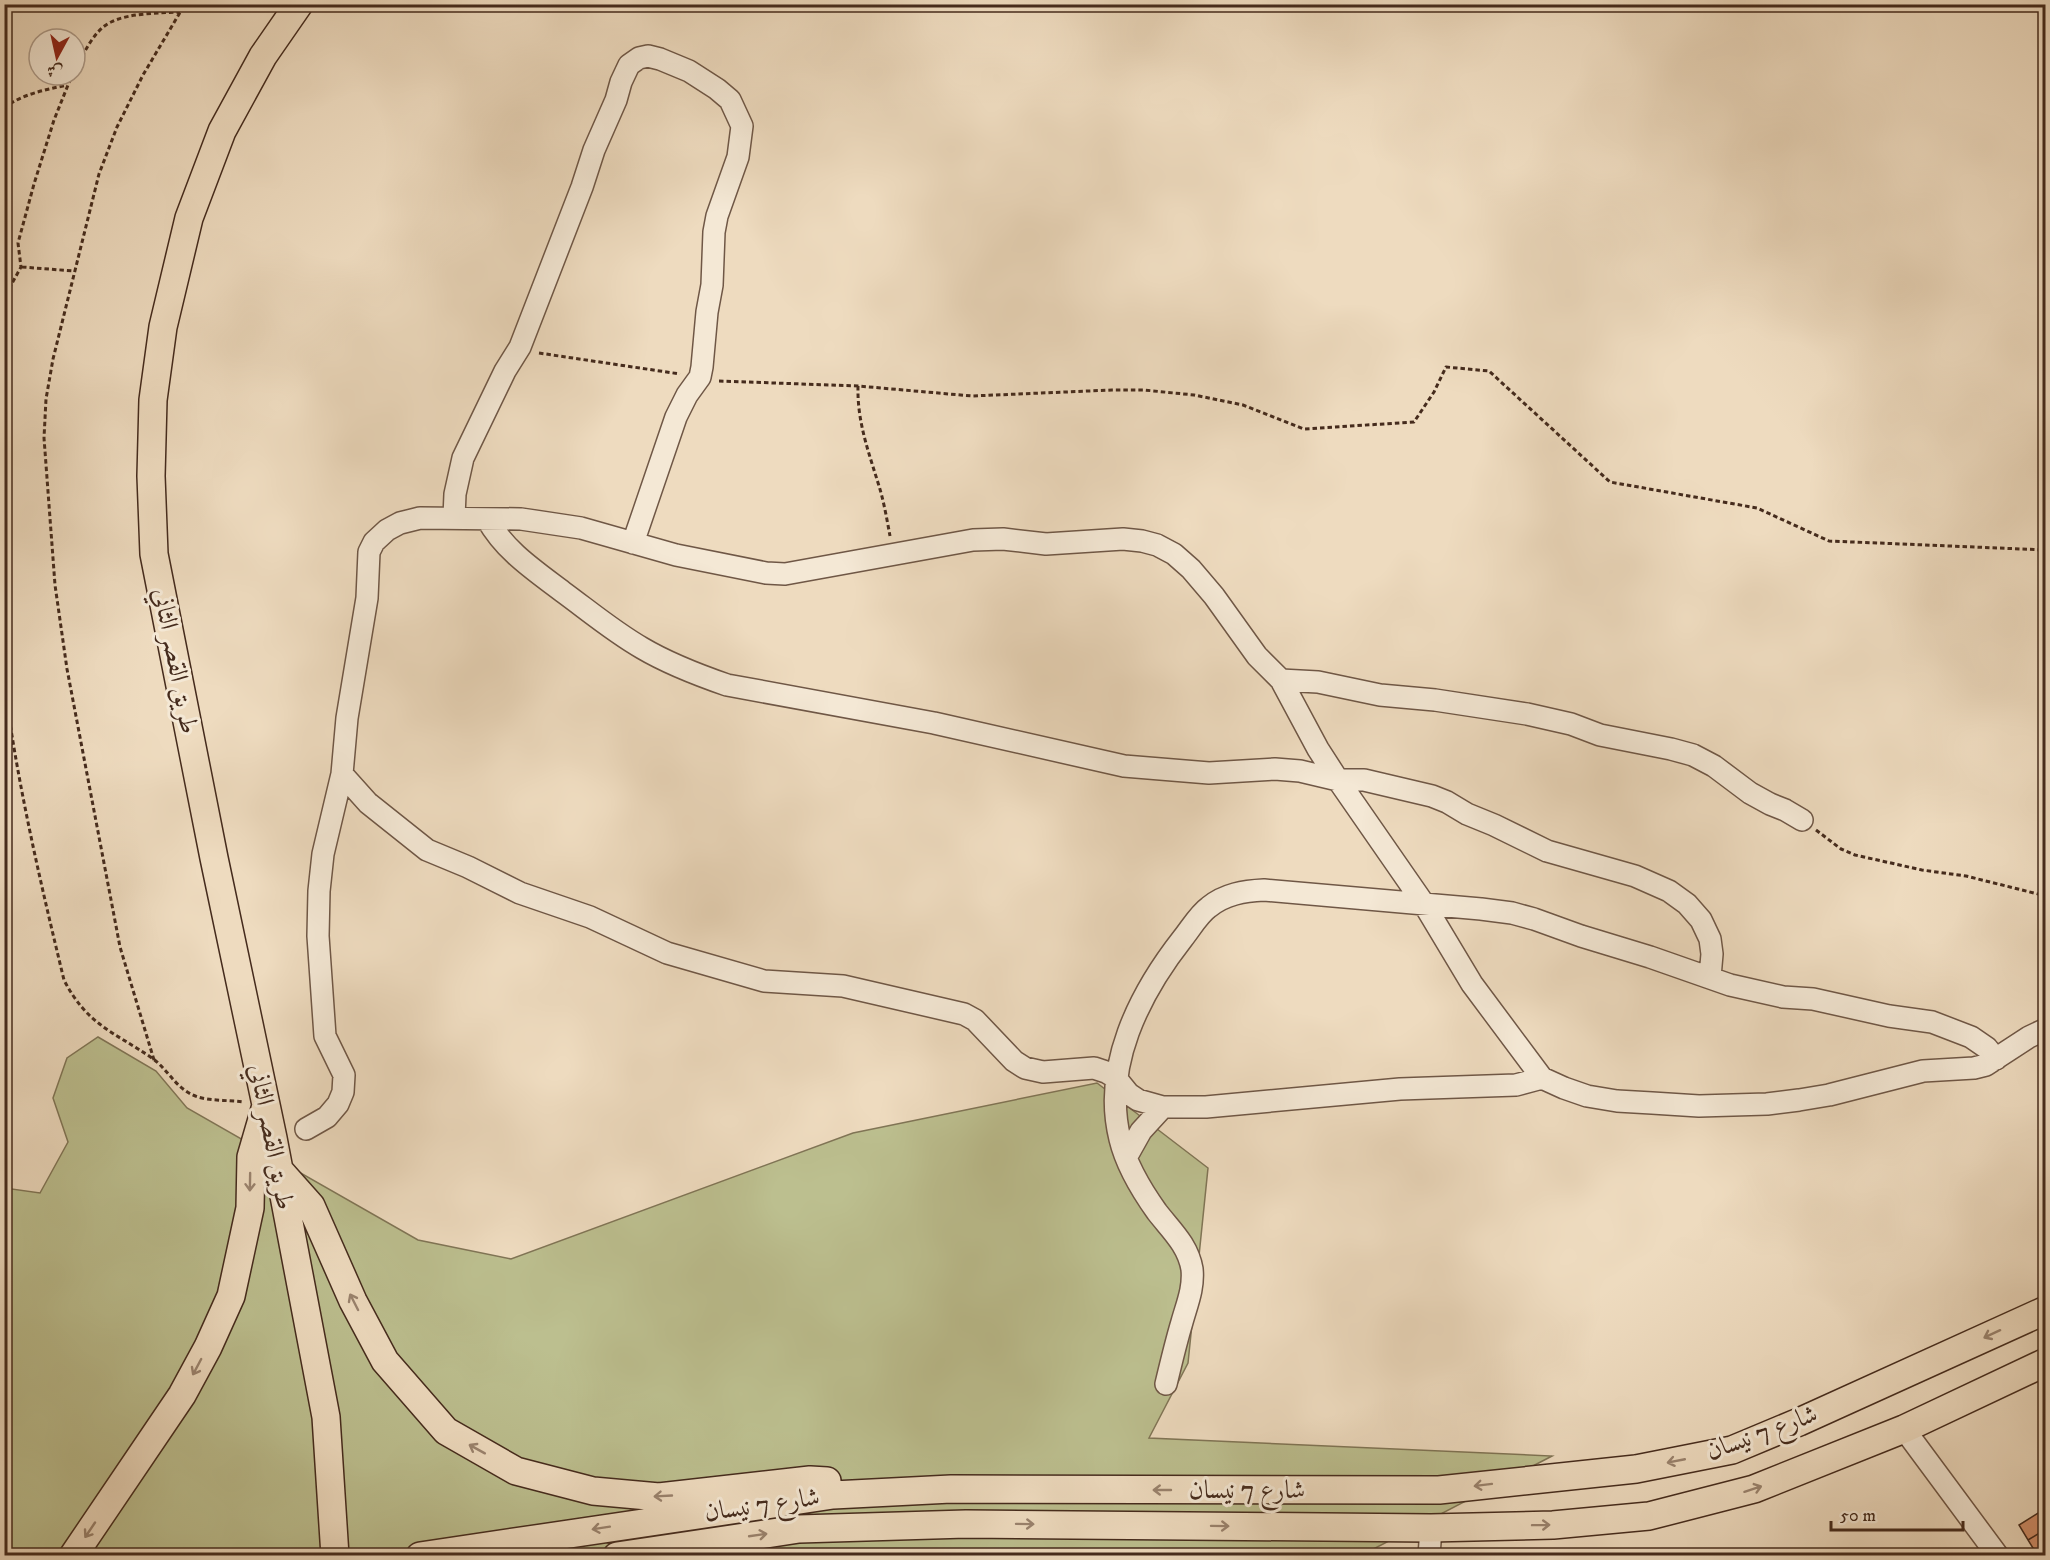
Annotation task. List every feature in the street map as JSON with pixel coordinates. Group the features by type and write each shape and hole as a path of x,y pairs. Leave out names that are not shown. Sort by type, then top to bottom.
{"main road":[{"name":"طريق القصر الثاني","path":"299,4 263,56 222,131 189,218 163,327 153,400 154,554 266,1105 326,1417 335,1556"},
{"path":"73,1556 182,1395 208,1347 231,1296 250,1208 251,1157 266,1105"},
{"path":"278,1170 311,1206 353,1301 385,1361 446,1431 516,1471 593,1491 659,1497 810,1480 951,1489"},
{"name":"شارع 7 نيسان","path":"420,1556 833,1495 951,1489 1439,1490 1636,1469 1732,1450 2046,1310"},
{"name":"شارع 7 نيسان","path":"617,1556 799,1529 966,1524 1431,1528 1553,1525 1649,1516 1754,1489 1904,1429 2046,1362"}],"street":[{"path":"454,517 455,494 463,458 505,371 520,347 621,82 629,65 639,58 648,56 689,71 717,89 730,100 742,126 738,157 714,232 712,285 700,377 687,395 676,417 633,543"},
{"path":"306,1129 327,1117 338,1104 343,1092 344,1075 325,1036 318,936 319,891 323,854 342,774 348,709 367,598 369,552 374,542 387,530 400,523 420,518 521,519 551,522 581,528 656,550 766,573 794,573 973,540 1003,539 1046,544 1123,539 1157,545 1174,554 1191,569 1214,596 1257,656 1281,680 1318,749 1424,904 1472,984 1542,1078 1564,1089 1617,1101 1699,1106 1767,1104 1829,1095 1923,1071 1974,1068 1986,1065 2029,1037 2046,1029"},
{"path":"487,519 496,536 511,552 604,623 643,648 699,675 727,685 934,723 1124,766 1209,773 1300,771 1338,780 1364,780 1447,801 1467,814 1547,851 1635,876 1669,891 1687,904 1701,920 1710,939 1712,954 1710,977"},
{"path":"1281,680 1318,682 1380,695 1435,700 1527,714 1571,724 1600,735 1671,749 1693,755 1714,766 1750,794 1802,820"},
{"path":"342,774 368,803 427,850 520,893 590,917 667,953 764,981 843,986 964,1014 987,1030 1014,1061 1032,1071 1094,1068 1116,1078 1129,1094 1138,1100 1164,1107 1206,1107 1400,1089 1516,1085 1542,1078"},
{"path":"1166,1383 1191,1293 1190,1259 1184,1245 1158,1212 1132,1170 1120,1141 1117,1123 1116,1078 1119,1061 1135,1016 1150,984 1208,907 1225,898 1243,891 1264,890 1512,913 1730,985 1783,997 1813,999 1889,1016 1932,1022 1971,1037 1987,1048 1996,1059"},
{"path":"1127,1156 1141,1131 1164,1107"},
{"path":"1904,1429 1998,1556"},
{"path":"1429,1556 1431,1528"}],"path":[{"path":"154,1060 120,947 67,669 55,585 44,438 46,399 53,359 99,174 117,127 143,75 185,4"},
{"path":"87,50 98,32 111,22 153,14 180,12"},
{"path":"4,108 13,101 59,87"},
{"path":"4,303 21,267 18,243 45,147 66,87"},
{"path":"21,267 74,272"},
{"path":"520,347 525,351 711,380 766,384 858,386 972,396 1112,390 1144,390 1194,395 1243,405 1304,429 1414,422 1434,392 1446,368 1489,371 1610,482 1756,508 1829,541 2046,550"},
{"path":"858,386 857,401 862,434 879,489 893,556"},
{"path":"4,681 29,830 64,981 74,1000 94,1021 154,1060 174,1083 197,1097 266,1105"},
{"path":"1802,820 1841,849 1856,855 1922,870 1966,876 2046,897"}],"green space":[{"path":"98,1037 156,1071 187,1108 418,1240 511,1259 853,1133 1097,1083 1208,1168 1188,1363 1149,1438 1552,1456 1362,1555 5,1556 5,1188 40,1193 68,1142 53,1098 67,1058"}],"building":[{"path":"2046,1508 2046,1529 2028,1540 2019,1525"},
{"path":"2046,1529 2046,1556 2038,1556 2028,1540"}]}
